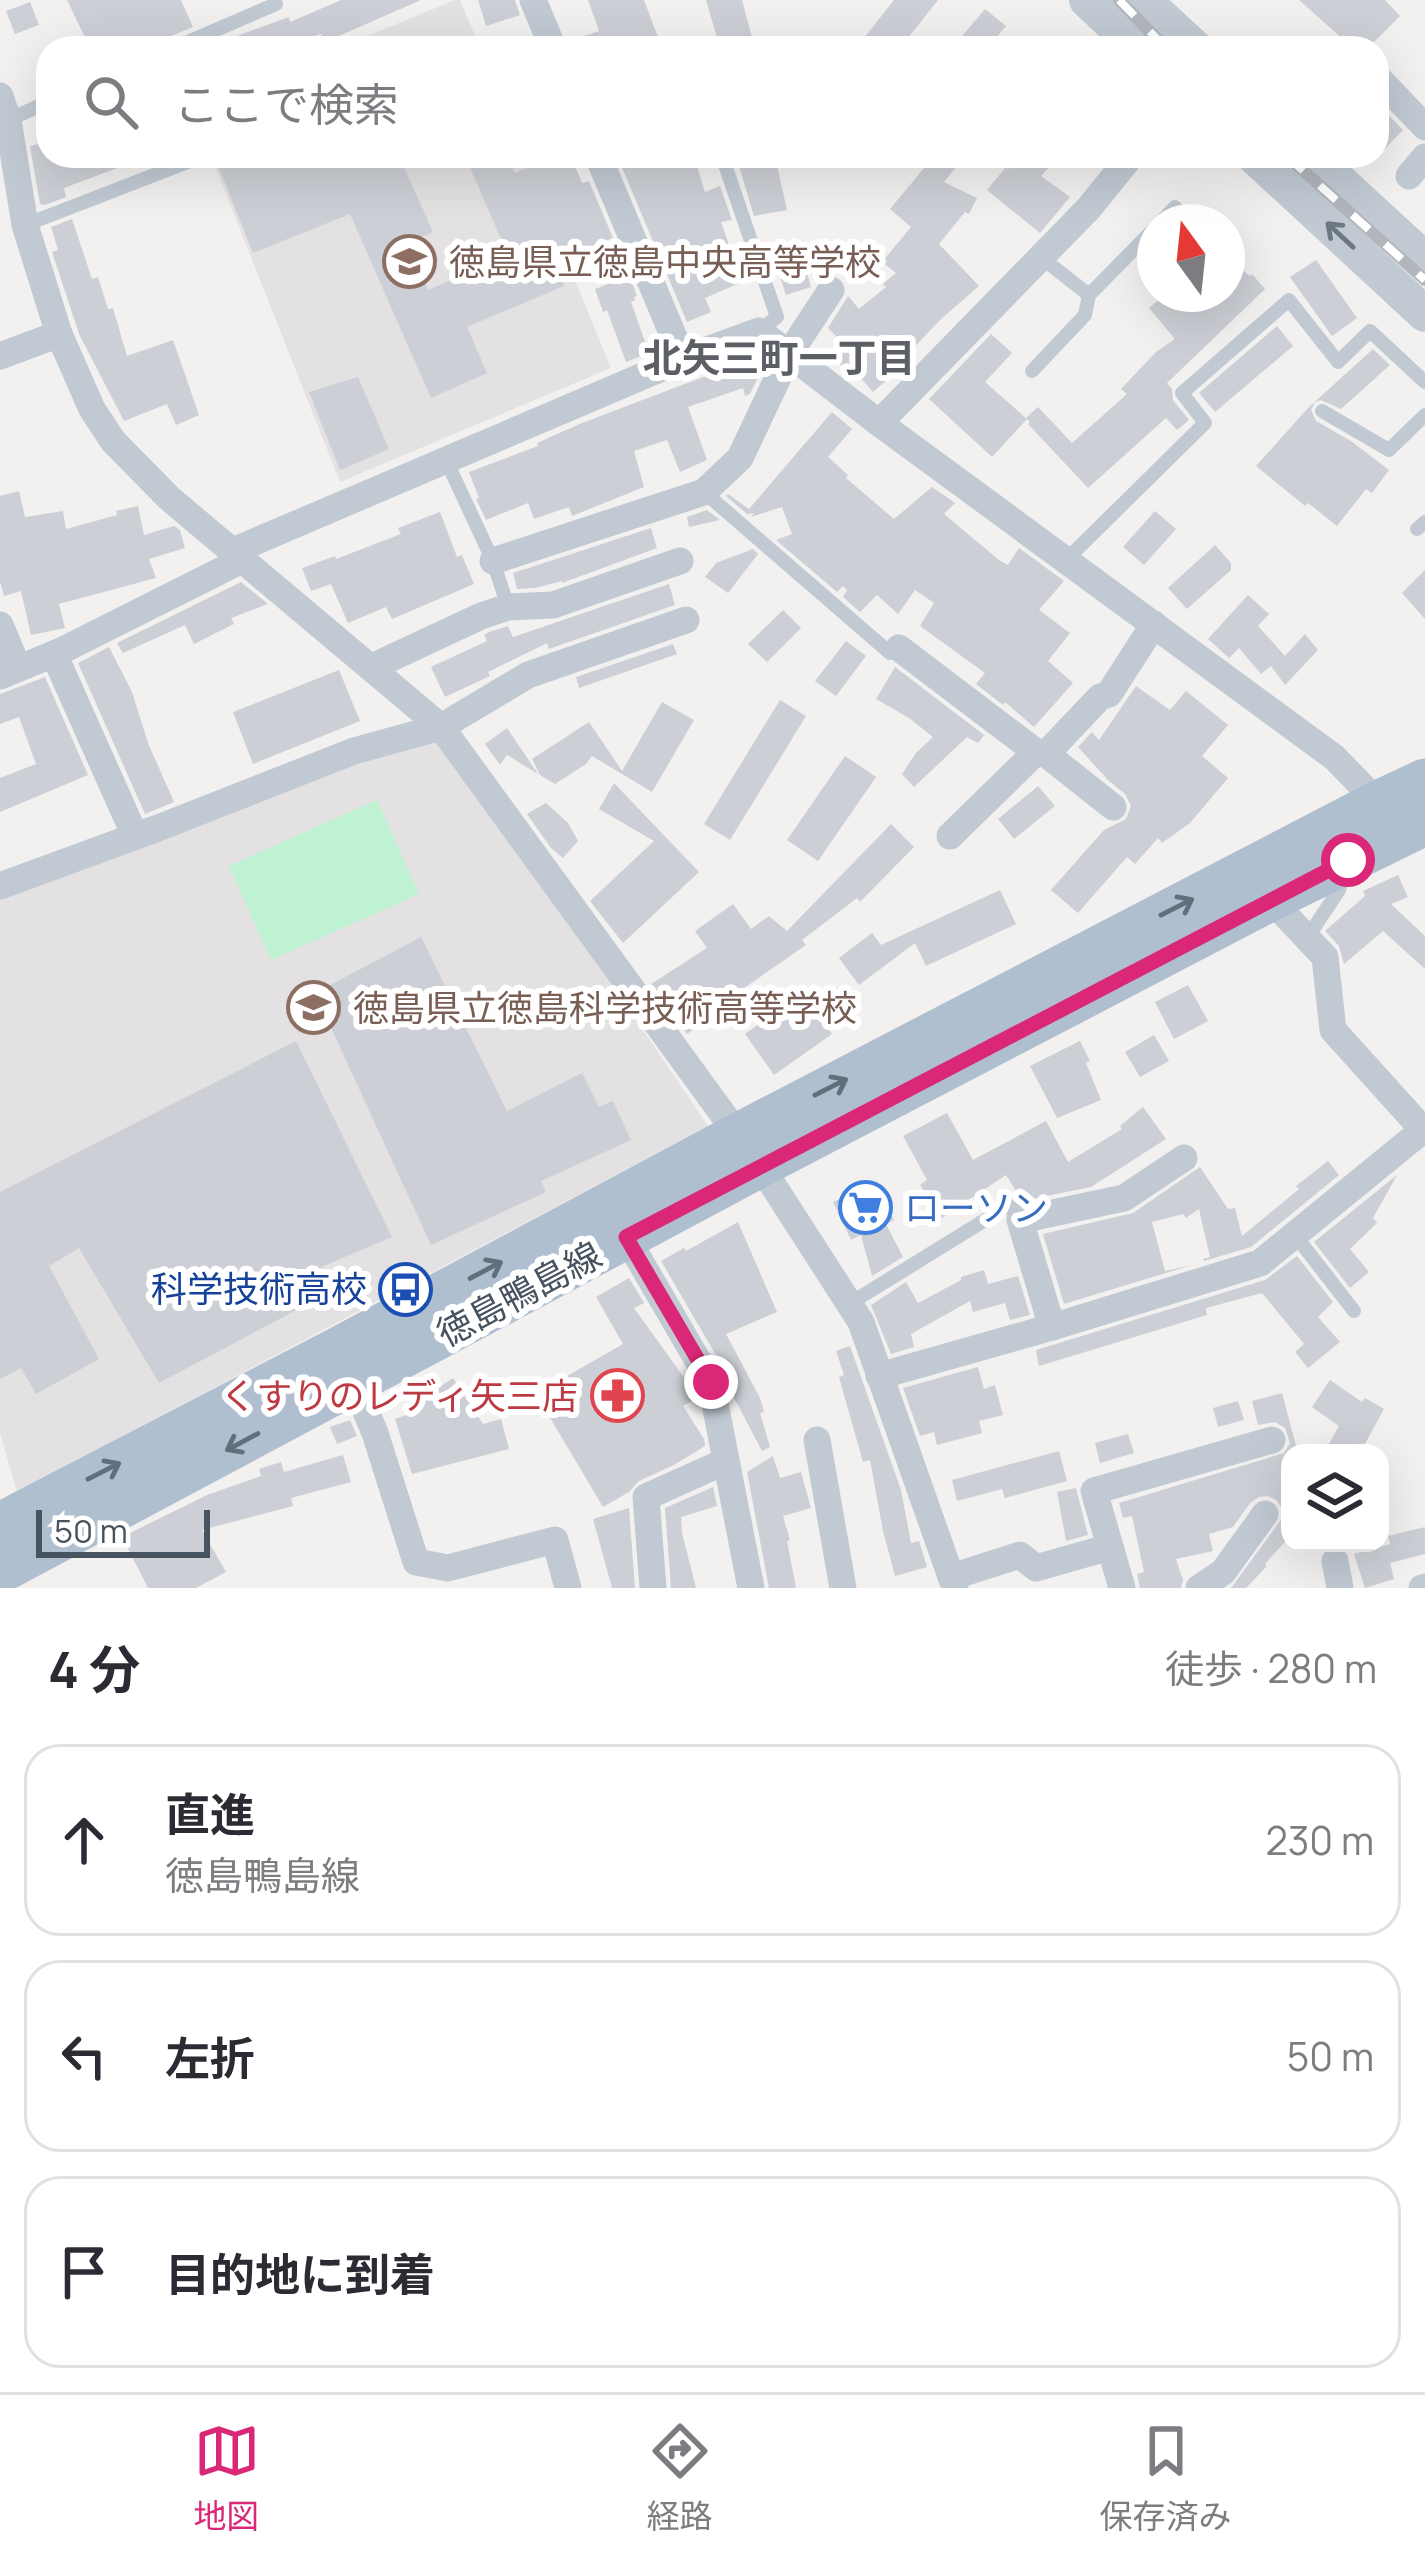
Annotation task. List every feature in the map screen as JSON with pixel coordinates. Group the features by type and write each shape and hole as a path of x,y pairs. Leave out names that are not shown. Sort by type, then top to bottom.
{"main road":[{"name":"徳島鴨島線","path":"0,1571 626,1237 748,1150 1348,860 1407,827 1425,781"},
{"name":"徳島鴨島線","path":"0,1525 339,1349 1407,827"}],"street":[{"path":"532,0 548,36"},
{"path":"1087,0 1125,36"},
{"path":"1143,0 1182,36"},
{"path":"1389,90 1425,127"},
{"path":"4,108 12,229 84,393 113,440 170,498 441,728 748,1150 861,1322 953,1583 1020,1555 1036,1568 1110,1546"},
{"path":"603,168 683,359"},
{"path":"879,423 1042,258 1122,168"},
{"path":"1267,168 1425,314"},
{"path":"1325,168 1425,260"},
{"path":"493,561 704,492 740,458 789,353 831,290"},
{"path":"0,625 9,672 54,654 238,555 446,460 759,331 1335,758 1407,827"},
{"path":"0,356 59,334"},
{"path":"372,667 481,616 508,607 553,605 680,561"},
{"path":"0,886 354,751 441,728 528,675 686,620"},
{"path":"950,836 1100,697 1109,694 1154,624"},
{"path":"899,648 1113,807"},
{"path":"54,654 136,836"},
{"path":"879,1376 1260,1263 1424,1131 1333,1030 1325,957 1270,899"},
{"path":"1052,1327 1020,1220 1124,1198 1184,1158"},
{"path":"626,1237 711,1382 751,1588"},
{"path":"354,1383 416,1562 448,1568 555,1540 568,1588"},
{"path":"817,1440 843,1588"},
{"path":"1122,1588 1094,1491 1272,1440"},
{"path":"653,1588 646,1497 727,1461"},
{"path":"1199,1588 1223,1572 1265,1514"}],"lane":[{"path":"202,36 275,4"},
{"path":"4,108 36,104"},
{"path":"12,229 172,168"},
{"path":"726,168 776,317 759,331"},
{"path":"1032,371 1085,315 1089,295 1137,246"},
{"path":"1042,258 1089,295"},
{"path":"1066,560 1204,423 1182,393 1288,300 1338,362 1370,331 1425,382"},
{"path":"1322,411 1389,450 1425,415"},
{"path":"446,460 493,561 508,607"},
{"path":"704,492 890,653 899,648"},
{"path":"1307,938 1339,890 1348,860"},
{"path":"849,1304 1011,1204 1020,1220"},
{"path":"1295,1235 1354,1311"}],"shaded area":[{"path":"460,0 475,36 367,36"},
{"name":"徳島県立徳島中央高等学校","path":"216,168 529,168 611,368 340,482"},
{"name":"徳島県立徳島科学技術高等学校","path":"442,732 708,1126 17,1492 0,1433 0,890"}],"green space":[{"path":"377,800 419,894 271,960 229,866"}],"building":[{"path":"67,0 181,0 193,27 171,36 84,36"},
{"path":"341,0 421,0 339,36 237,36 289,17 290,22"},
{"path":"478,0 515,0 520,15 486,26"},
{"path":"588,0 644,0 658,36 584,36 599,31"},
{"path":"706,0 742,0 752,36 716,36"},
{"path":"894,0 938,0 910,36 866,36"},
{"path":"1299,0 1385,0 1400,16 1380,36 1340,36"},
{"path":"30,2 39,25 15,34 6,11"},
{"path":"985,9 1006,26 998,36 962,36"},
{"path":"1389,115 1403,130 1389,145"},
{"path":"36,145 36,168 117,168 64,188 66,197 40,204 30,146"},
{"path":"219,168 404,168 433,232 408,243 428,290 508,255 470,168 513,168 515,173 528,168 576,168 582,183 589,181 613,238 553,262 564,286 467,327 487,373 431,398 350,214 253,253"},
{"path":"622,168 698,168 705,192 720,186 732,220 721,222 742,282 705,298 711,312 687,322"},
{"path":"740,168 778,168 787,210 754,216"},
{"path":"924,168 955,168 944,182 977,198 969,214 965,212 939,244 979,286 873,392 852,368 847,372 835,358 847,347 828,328 848,296 859,309 896,273 882,262 911,227 890,209"},
{"path":"1048,168 1041,176 1070,197 1040,233 987,190 1008,169"},
{"path":"72,219 92,279 98,277 108,309 113,308 127,356 173,340 199,415 176,425 167,404 124,421 79,334 52,252 58,250 51,227"},
{"path":"810,244 815,263 805,266 811,287 786,295 773,254"},
{"path":"1316,260 1357,318 1332,336 1290,277"},
{"path":"1245,272 1265,289 1245,308"},
{"path":"629,276 637,296 631,302 649,353 626,362 595,289"},
{"path":"1152,312 1241,312 1167,383 1189,420 1177,430 1166,418 1088,488 1026,418 1038,407 1072,443 1127,394 1121,389 1175,339"},
{"path":"1277,326 1293,346 1215,412 1199,393"},
{"path":"991,334 1012,353 985,382 1027,419 992,457 929,399"},
{"path":"1373,349 1390,365 1341,409 1321,400 1311,410 1316,421 1389,470 1372,493 1366,489 1337,526 1256,466 1308,408"},
{"path":"756,351 766,361 750,394 745,396 743,388 688,407 707,460 680,472 667,440 634,451 644,487 572,516 569,507 534,519 528,503 486,520 469,472 735,365 734,360"},
{"path":"358,377 389,449 340,470 309,392"},
{"path":"832,412 852,429 828,457 894,519 932,487 955,503 944,514 999,560 1008,565 1019,548 1064,581 1039,610 1070,633 1048,661 1073,683 1034,727 976,684 985,673 920,626 934,603 915,590 898,614 877,595 860,612 843,597 847,590 843,586 837,592 776,540 792,534 782,507 751,517 754,513 747,514 726,496 749,509"},
{"path":"19,491 25,517 63,511 66,529 138,506 144,535 174,526 185,548 149,559 156,578 59,604 65,628 31,635 21,591 4,596 0,582 0,496"},
{"path":"707,510 720,520 689,527 687,517"},
{"path":"1155,511 1176,529 1144,565 1123,547"},
{"path":"440,512 457,557 462,555 474,584 392,619 386,607 348,623 331,584 311,591 302,568 401,534 398,528"},
{"path":"651,528 657,548 562,583 517,589 513,573"},
{"path":"1215,545 1231,563 1231,570 1187,609 1168,588"},
{"path":"753,549 758,554 728,593 705,577 716,563"},
{"path":"1425,570 1425,619 1402,593"},
{"path":"241,582 268,604 231,618 234,624 194,644 185,625 123,653 117,643"},
{"path":"669,584 675,605 549,649 547,643 445,697 431,667 487,641 484,635 489,632 508,626 513,637"},
{"path":"1248,595 1269,614 1258,626 1285,656 1305,634 1318,650 1285,685 1271,666 1261,674 1239,648 1229,658 1208,639"},
{"path":"783,610 801,628 767,662 748,644"},
{"path":"846,641 866,656 836,696 815,681"},
{"path":"673,644 677,654 579,688 576,677"},
{"path":"109,647 132,692 174,802 145,814 78,663"},
{"path":"895,667 984,735 978,743 967,737 914,787 902,774 933,737 876,699"},
{"path":"339,670 360,721 253,764 233,712"},
{"path":"45,677 88,775 0,812 0,778 36,764 19,717 0,724 0,694"},
{"path":"1136,686 1170,710 1186,691 1228,725 1202,756 1228,778 1190,823 1162,843 1158,838 1135,864 1127,857 1078,913 1051,890 1104,830 1126,819 1131,806 1078,747 1092,732 1099,740"},
{"path":"780,700 806,716 730,840 704,824"},
{"path":"662,702 694,720 652,792 592,756 555,784 540,775 532,759 589,722 622,771"},
{"path":"507,728 538,774 507,755 500,765 485,744"},
{"path":"845,756 876,777 818,861 787,840"},
{"path":"614,783 699,872 623,943 590,901 654,841 599,809"},
{"path":"1038,786 1055,806 1014,839 998,819"},
{"path":"546,803 568,823 578,841 563,858 527,814"},
{"path":"891,824 914,847 860,902 857,898 802,940 806,945 721,1004 724,1010 687,1034 651,984 707,948 695,931 733,904 751,929 769,916 787,931"},
{"path":"1398,875 1408,897 1391,904 1425,936 1425,969 1383,931 1344,964 1339,946 1325,931 1365,896 1363,891"},
{"path":"1000,890 1016,924 926,966 915,943 859,985 839,958 872,933 881,945"},
{"path":"421,937 507,1111 582,1073 599,1107 613,1101 631,1140 541,1181 546,1192 431,1245 315,993"},
{"path":"1188,985 1208,1021 1174,1039 1155,1002"},
{"path":"802,993 832,1034 774,1075 745,1034"},
{"path":"1154,1035 1169,1061 1140,1077 1125,1052"},
{"path":"296,1041 392,1237 319,1268 330,1292 159,1383 79,1248 49,1266 99,1359 36,1394 21,1368 0,1379 0,1192"},
{"path":"1080,1041 1101,1100 1057,1118 1030,1066"},
{"path":"1143,1107 1166,1139 1091,1187 1022,1201 1006,1175 942,1218 920,1185 927,1180 903,1136 947,1113 973,1160 1046,1121 1068,1162 1122,1129"},
{"path":"1328,1161 1339,1175 1251,1247 1204,1261 1210,1257 1199,1209 1186,1218 1183,1214 1152,1222 1165,1271 1192,1265 1064,1304 1043,1234 1133,1213 1200,1167 1228,1209 1235,1208 1242,1236"},
{"path":"1397,1175 1373,1218 1377,1223 1350,1249 1369,1272 1350,1288 1314,1242"},
{"path":"876,1182 894,1220 886,1224 903,1257 872,1276 861,1235 851,1240 833,1202"},
{"path":"738,1222 777,1312 726,1334 760,1398 770,1447 762,1451 732,1394 727,1374 661,1261"},
{"path":"1297,1256 1333,1302 1318,1317 1340,1342 1308,1368 1295,1352 1304,1344 1262,1293 1206,1308 1207,1315 1039,1366 1036,1350 1265,1280"},
{"path":"984,1270 988,1284 1018,1276 1030,1315 1010,1320 1005,1303 973,1312 970,1301 911,1334 914,1347 891,1354 871,1305 906,1282 918,1303 961,1277"},
{"path":"629,1278 644,1303 634,1308 695,1393 696,1399 683,1406 705,1446 639,1481 603,1507 536,1394 623,1344 596,1297"},
{"path":"850,1346 901,1490 911,1543 919,1541 927,1567 895,1576 870,1460 863,1462 839,1377 844,1375 836,1351"},
{"path":"978,1367 984,1389 995,1385 1003,1415 979,1421 982,1433 937,1445 934,1432 920,1436 903,1388"},
{"path":"453,1378 483,1424 501,1419 509,1449 412,1474 395,1419 422,1409 417,1402"},
{"path":"1330,1380 1362,1402 1365,1398 1384,1409 1365,1444 1329,1444 1339,1426 1312,1407"},
{"path":"1282,1393 1296,1444 1289,1444 1285,1428 1275,1422 1258,1425 1252,1401"},
{"path":"1238,1401 1244,1420 1218,1427 1213,1408"},
{"path":"350,1420 357,1436 337,1444 330,1427"},
{"path":"1128,1434 1134,1453 1100,1463 1095,1443"},
{"path":"1059,1451 1067,1481 1005,1498 1002,1489 957,1501 952,1480"},
{"path":"1281,1454 1281,1507 1268,1496 1259,1497 1233,1527 1209,1534 1213,1551 1176,1559 1181,1588 1140,1588 1137,1574 1144,1572 1132,1516 1123,1518 1119,1503"},
{"path":"343,1455 351,1482 291,1498 293,1506 202,1530 226,1572 196,1588 148,1588 122,1537 207,1495 261,1476 259,1469 281,1462 284,1472"},
{"path":"773,1456 780,1478 801,1472 811,1508 783,1516 796,1588 769,1588 747,1472"},
{"path":"713,1487 717,1506 681,1517 696,1588 671,1588 665,1508"},
{"path":"1076,1488 1088,1535 1066,1541 1057,1492"},
{"path":"629,1508 635,1588 612,1588 593,1519"},
{"path":"1281,1520 1281,1546 1267,1566 1246,1588 1231,1588"},
{"path":"1425,1527 1425,1554 1390,1563 1394,1579 1365,1588 1354,1554 1389,1552 1389,1536"}],"railway":[{"path":"1119,0 1154,36"},
{"path":"1300,168 1425,280"}],"place":[{"name":"徳島県立徳島中央高等学校","path":"410,262"},
{"name":"徳島県立徳島科学技術高等学校","path":"314,1008"},
{"name":"ローソン","path":"865,1208"},
{"name":"科学技術高校","path":"406,1289"},
{"name":"くすりのレディ矢三店","path":"617,1396"}],"district":[{"name":"北矢三町一丁目","path":"779,358"}],"route":[{"path":"711,1382 626,1237 1348,860"}]}
